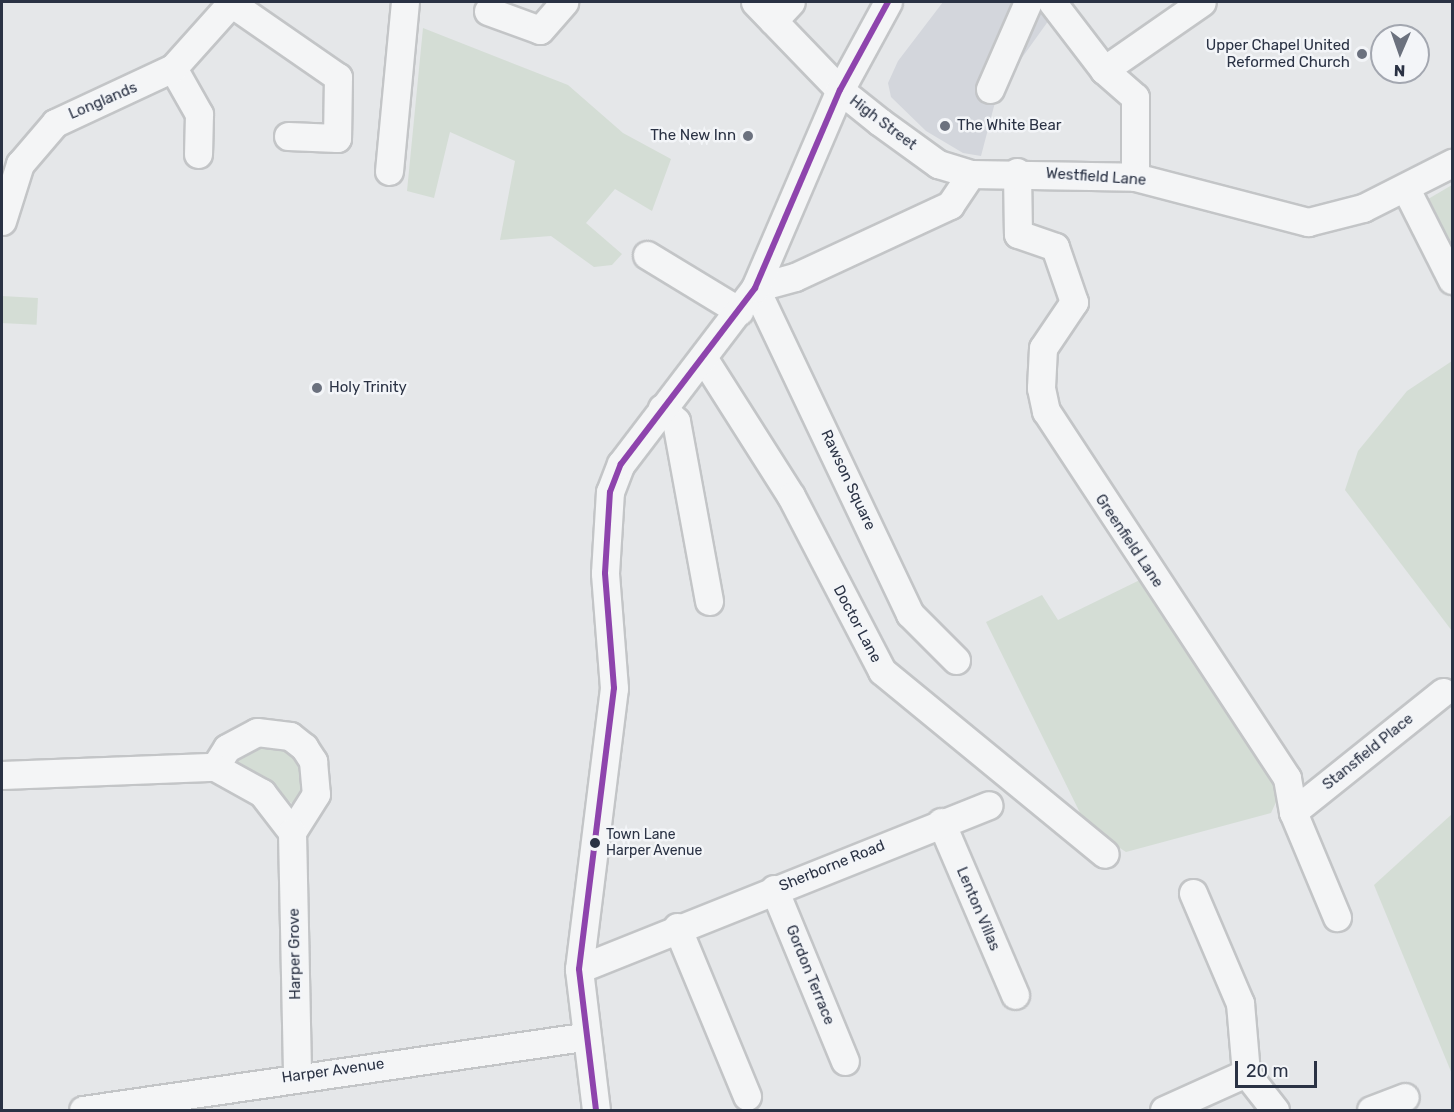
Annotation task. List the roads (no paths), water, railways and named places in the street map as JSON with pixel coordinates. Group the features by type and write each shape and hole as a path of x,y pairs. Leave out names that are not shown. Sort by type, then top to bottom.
{"street":[{"path":"231,2 339,76 338,138 288,136"},
{"name":"Longlands","path":"2,221 20,164 55,123 172,68 231,2"},
{"path":"389,171 405,2"},
{"path":"488,11 540,30 564,2"},
{"name":"High Street","path":"755,2 782,11 840,90 938,164 971,174"},
{"path":"596,1110 583,1037 579,969 614,688 605,573 610,492 621,464 662,408 704,359 756,288 840,90 888,2"},
{"path":"990,89 1028,2"},
{"path":"1052,2 1104,70 1135,97 1135,177"},
{"path":"1104,70 1202,2"},
{"path":"172,68 199,114 198,154"},
{"name":"Westfield Lane","path":"971,174 1017,172 1135,177 1308,222 1364,208 1406,189 1452,163"},
{"name":"Greenfield Lane","path":"1017,172 1018,234 1055,247 1074,302 1043,348 1041,388 1046,411 1287,778 1293,812 1337,917"},
{"path":"756,288 795,277 950,204 971,174"},
{"path":"1406,189 1452,280"},
{"path":"647,255 738,312"},
{"name":"Rawson Square","path":"756,288 910,614 956,660"},
{"name":"Doctor Lane","path":"704,359 791,496 882,671 1105,854"},
{"path":"662,408 676,421 709,601"},
{"name":"Stansfield Place","path":"1293,812 1443,692"},
{"path":"2,776 215,768 262,793 292,832 316,794 315,769 304,747 290,736 257,732 227,748 215,768"},
{"name":"Sherborne Road","path":"579,969 677,927 988,805"},
{"name":"Lenton Villas","path":"941,822 1015,995"},
{"name":"Harper Grove","path":"292,832 297,1076"},
{"name":"Gordon Terrace","path":"774,889 845,1061"},
{"path":"1193,893 1240,1003 1246,1073 1275,1110"},
{"path":"677,927 747,1096"},
{"name":"Harper Avenue","path":"83,1110 297,1076 583,1037"},
{"path":"1164,1110 1246,1073"},
{"path":"1371,1110 1405,1097"}],"place":[{"name":"Upper Chapel United Reformed Church","path":"1362,54"},
{"name":"The White Bear","path":"945,126"},
{"name":"The New Inn","path":"748,136"},
{"name":"Holy Trinity","path":"317,388"},
{"name":"Town Lane Harper Avenue","path":"595,843"}]}
